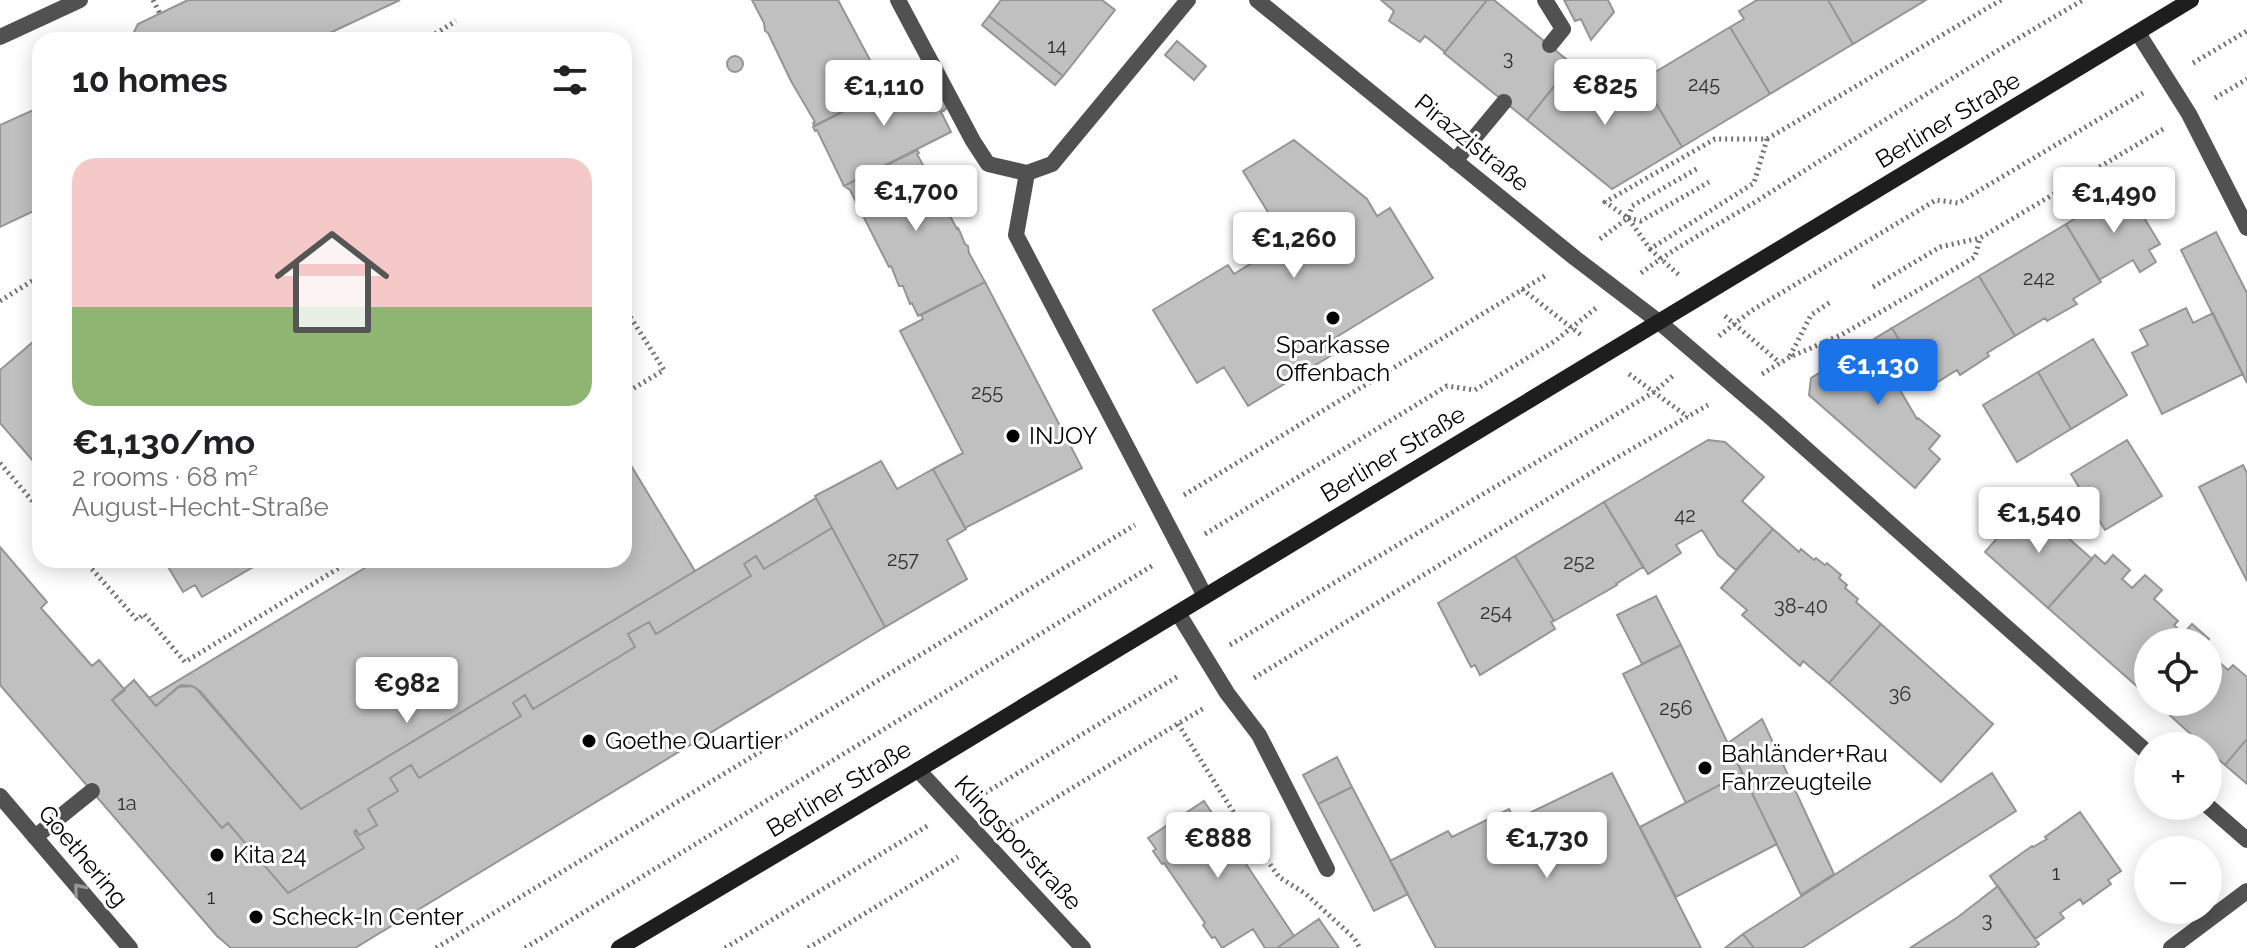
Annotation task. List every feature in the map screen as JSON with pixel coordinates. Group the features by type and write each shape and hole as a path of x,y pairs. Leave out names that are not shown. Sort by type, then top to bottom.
{"main road":[{"name":"Berliner Straße","path":"619,948 2191,0"}],"street":[{"path":"0,37 80,0"},
{"path":"898,0 988,164 1027,173 1052,164 1188,0"},
{"name":"Pirazzistraße","path":"1257,0 1575,258 1659,322 2134,741"},
{"path":"1545,0 1563,29 1550,45"},
{"path":"2138,33 2189,114 2247,228"},
{"path":"1455,161 1504,102"},
{"path":"1027,173 1016,235 1205,596"},
{"path":"1178,613 1227,693 1259,735 1327,869"},
{"name":"Klingsporstraße","path":"918,770 1083,948"},
{"path":"35,837 92,791"},
{"name":"Goethering","path":"0,796 130,948"},
{"path":"2222,818 2247,840"},
{"path":"2171,948 2247,891"}],"path":[{"path":"153,0 160,14"},
{"path":"1767,139 1754,183 1650,249 1628,218 1605,202 1715,139 1767,139 2001,0"},
{"path":"1685,244 2083,0"},
{"path":"438,32 456,21"},
{"path":"1751,311 1936,200 1958,203 2247,31"},
{"path":"1873,287 1940,247 1980,238 2247,79"},
{"path":"1628,218 1632,206 1700,167"},
{"path":"1628,218 1641,221 1709,182"},
{"path":"808,948 1604,465 1790,357 1841,335 1975,257 1980,238"},
{"path":"436,948 1575,258"},
{"path":"0,301 32,281"},
{"path":"1790,357 1811,315 1832,301"},
{"path":"632,320 664,370 632,389"},
{"path":"525,948 1447,386 1475,390 1555,341"},
{"path":"992,789 1654,392 1677,372"},
{"path":"0,463 32,501"},
{"path":"91,568 137,620 144,614 185,662 339,568"},
{"path":"1178,724 1279,877 1306,894 1354,938 1360,948"},
{"path":"725,948 929,825"}],"building":[{"path":"188,0 400,0 332,32 134,32 138,24"},
{"path":"752,0 838,0 886,90 814,126 815,122 765,31"},
{"path":"1001,0 1102,0 1115,10 1063,76 989,16"},
{"path":"1381,0 1487,0 1445,52 1425,36 1420,42 1389,21 1394,11"},
{"path":"1487,0 1494,0 1572,64 1527,120 1444,53"},
{"path":"1564,0 1608,0 1614,12 1591,40 1581,19 1575,21"},
{"path":"1757,0 1828,0 1853,44 1770,94 1730,27 1744,19 1739,11"},
{"path":"1828,0 1926,0 1853,44"},
{"path":"989,16 1063,76 1055,85 982,25"},
{"path":"1730,27 1770,94 1682,147 1642,80"},
{"path":"1177,41 1206,66 1194,80 1165,55"},
{"path":"735,56 741,58 741,70 735,72 729,70 727,64 729,58"},
{"path":"1572,64 1603,88 1608,83 1628,99 1647,88 1682,147 1612,189 1527,120"},
{"path":"920,72 930,91 944,91 949,102 941,112 951,132 844,186 813,127"},
{"path":"32,111 32,212 0,227 0,125"},
{"path":"1294,140 1367,199 1377,216 1390,208 1433,278 1325,344 1332,355 1248,406 1224,367 1197,383 1153,310 1228,265 1234,274 1286,242 1243,171"},
{"path":"917,150 985,282 918,316 903,286 899,286 850,190 844,186"},
{"path":"2126,188 2160,244 2149,250 2156,262 2140,272 2133,260 2099,280 2066,224"},
{"path":"2066,224 2101,282 2073,299 2077,304 2015,336 1979,276"},
{"path":"2216,232 2247,293 2247,383 2181,250"},
{"path":"1979,276 2015,336 1960,375 1957,370 1928,388 1892,328"},
{"path":"985,282 1082,468 965,528 933,469 963,453 900,331 923,319 921,315"},
{"path":"2186,308 2193,323 2213,313 2243,374 2162,414 2132,353 2148,345 2140,330"},
{"path":"1892,328 1908,355 1887,368 1917,419 1940,436 1929,449 1940,459 1915,488 1809,395 1811,378"},
{"path":"2093,339 2127,395 2071,429 2038,372"},
{"path":"32,343 32,460 0,423 0,370"},
{"path":"2038,372 2071,429 2017,462 1983,405"},
{"path":"1708,440 1725,442 1764,477 1742,501 1773,529 1736,570 1718,555 1702,530 1676,545 1681,553 1648,574 1604,502"},
{"path":"2127,440 2162,496 2105,530 2071,474"},
{"path":"881,461 897,489 933,469 966,529 947,540 967,579 885,627 815,496"},
{"path":"2243,465 2247,473 2247,581 2199,487"},
{"path":"632,467 695,571 301,809 196,688 181,685 156,706 149,698 365,568 632,568"},
{"path":"816,498 832,528 764,569 756,556 744,564 751,576 656,634 649,622 628,634 635,647 533,709 525,695 513,703 521,716 419,778 411,765 390,778 398,791 368,809 377,825 359,835 356,830 354,832 364,848 288,893 228,823 222,828 112,700 134,680 156,706 178,687 192,686 200,691 301,809"},
{"path":"1604,502 1643,567 1554,621 1515,556"},
{"path":"2029,502 2047,519 2049,515 2069,532 2066,536 2092,559 2048,608 1985,552"},
{"name":"Goethe Quartier","path":"832,528 885,627 355,948 231,948 217,936 0,685 0,547 47,602 41,608 92,666 99,660 125,690 112,700 222,828 228,823 288,893 364,848 354,832 356,830 359,835 377,825 368,809 398,791 390,778 411,765 419,778 521,716 513,703 525,695 533,709 635,647 628,634 649,622 656,634 751,576 744,564 756,556 764,569"},
{"path":"1773,529 1799,552 1801,549 1814,560 1827,563 1841,575 1839,578 1847,585 1845,588 1858,599 1856,602 1881,624 1829,683 1803,661 1800,666 1742,615 1747,610 1721,588"},
{"path":"2095,555 2105,564 2113,555 2130,570 2122,579 2132,588 2145,575 2162,590 2154,599 2178,621 2174,625 2177,628 2134,628 2134,684 2048,608"},
{"path":"1515,556 1554,621 1551,622 1555,629 1480,675 1475,665 1471,667 1438,603"},
{"path":"169,568 251,568 202,597 195,585 183,592"},
{"path":"1656,596 1681,645 1642,664 1617,615"},
{"path":"1881,624 1993,724 1941,782 1829,683"},
{"path":"1681,645 1742,773 1686,803 1623,674"},
{"path":"2222,665 2228,670 2233,665 2247,677 2247,739 2225,765 2222,762 2222,732 2188,732 2171,716 2222,716"},
{"path":"1762,719 1834,874 1801,895 1728,743"},
{"path":"2247,739 2247,784 2225,765"},
{"path":"1337,757 1352,787 1318,804 1303,775"},
{"path":"1612,773 1701,948 1436,948 1390,861 1448,831 1452,837 1509,809 1515,820"},
{"path":"1742,773 1777,844 1676,897 1640,827"},
{"path":"1992,773 2016,811 1802,948 1754,948 1743,934"},
{"path":"1352,787 1408,894 1374,911 1318,804"},
{"path":"1204,801 1294,936 1277,948 1265,948 1253,929 1222,948 1153,851 1156,849 1148,838"},
{"path":"2080,812 2121,871 2108,880 2111,884 2083,904 2080,899 2060,913 2064,918 2035,939 1990,876 2047,839 2045,837"},
{"path":"1998,886 2039,944 2034,948 1910,948 1958,917"},
{"path":"1319,919 1339,948 1277,948 1294,936"},
{"path":"1743,934 1754,948 1725,948"}],"place":[{"name":"Sparkasse Offenbach","path":"1333,318"},
{"name":"INJOY","path":"1013,436"},
{"name":"Goethe Quartier","path":"589,741"},
{"name":"Bahländer+Rau Fahrzeugteile","path":"1705,768"},
{"name":"Kita 24","path":"217,855"},
{"name":"Scheck-In Center","path":"256,917"}]}
